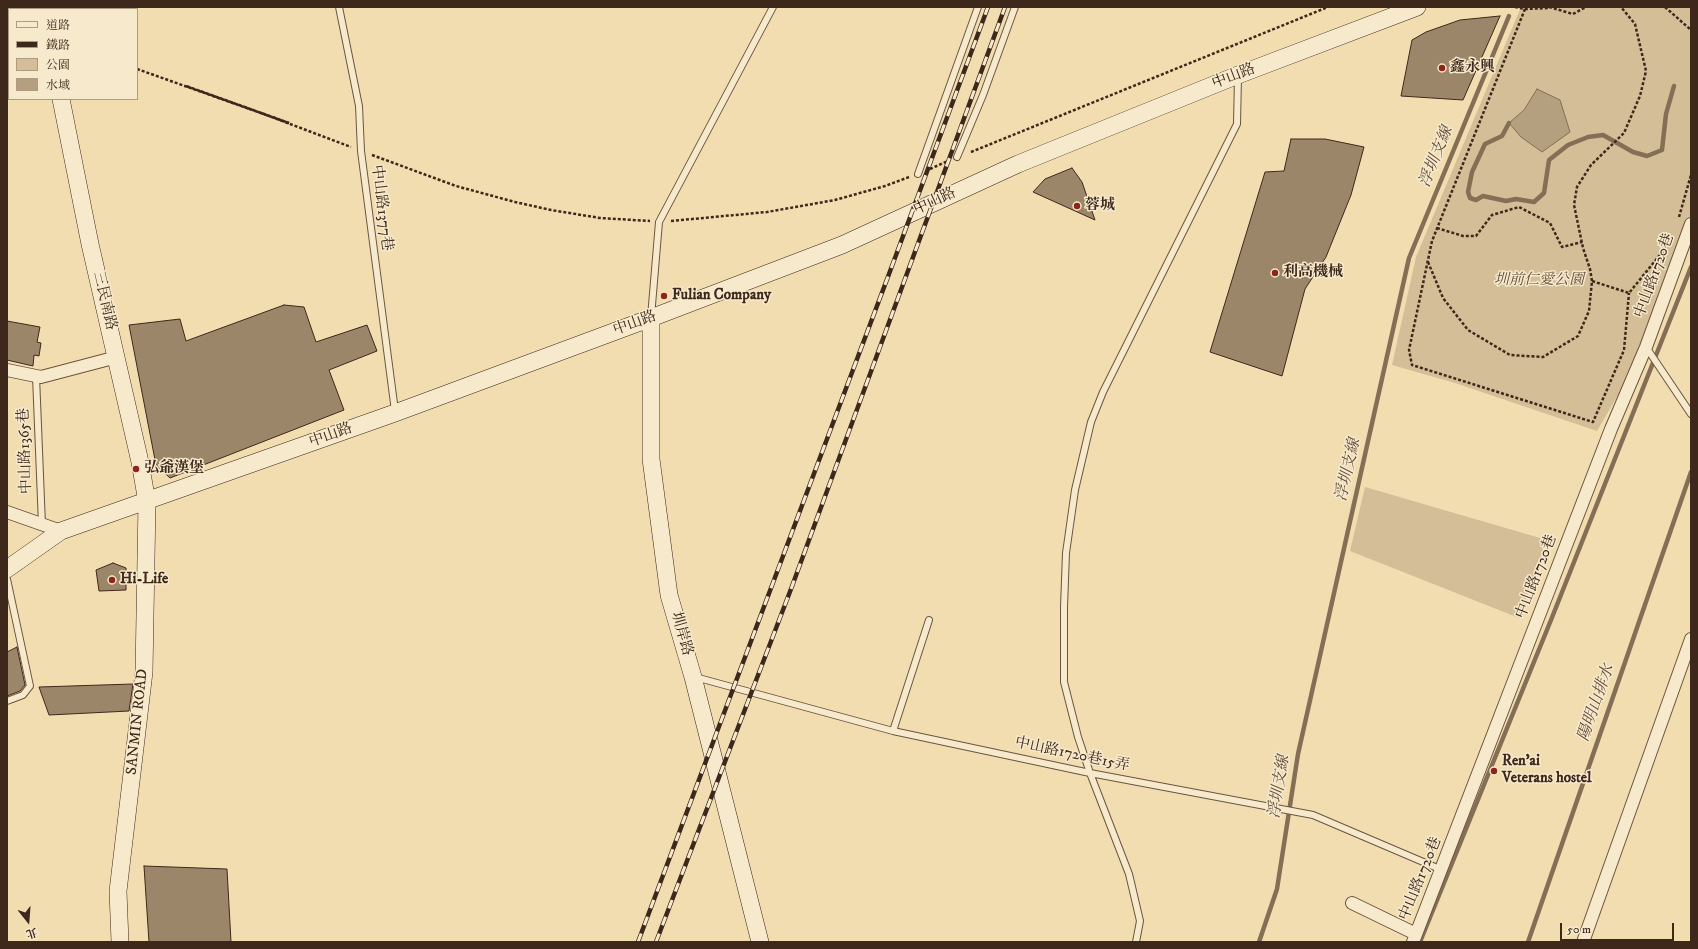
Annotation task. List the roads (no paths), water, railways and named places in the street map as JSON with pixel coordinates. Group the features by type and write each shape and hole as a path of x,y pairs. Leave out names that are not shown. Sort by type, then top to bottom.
{"street":[{"name":"中山路","path":"7,568 61,531 395,413 842,245 1018,164 1238,75 1417,7"},
{"name":"三民南路","path":"61,100 90,244 140,462 146,502"},
{"name":"中山路1720巷","path":"1415,938 1611,429 1648,350 1691,224"},
{"name":"圳岸路","path":"651,318 652,459 669,595 693,677 760,942"},
{"path":"7,370 41,377 117,357"},
{"name":"SANMIN ROAD","path":"120,942 118,891 144,672 146,502"},
{"path":"7,512 61,531"},
{"path":"1583,942 1691,639"},
{"path":"1352,903 1415,938"}],"lane":[{"name":"中山路1377巷","path":"339,7 359,106 361,151 395,413"},
{"path":"651,318 659,222 773,7"},
{"path":"918,174 978,7"},
{"path":"957,157 1015,7"},
{"path":"1136,942 1140,921 1129,874 1090,773 1078,737 1064,682 1066,553 1075,490 1091,422 1103,392 1237,124 1238,75"},
{"path":"1648,350 1691,414"},
{"name":"中山路1365巷","path":"36,376 42,525"},
{"path":"7,579 30,686 23,695 7,701"},
{"path":"893,731 929,620"},
{"name":"中山路1720巷15弄","path":"693,677 893,731 1090,773 1313,815 1442,870"}],"water":[{"path":"1537,89 1560,100 1570,132 1542,152 1521,137 1509,123 1524,110"}],"waterway":[{"name":"浮圳支線","path":"1259,942 1277,889 1298,754 1409,258 1509,16"},
{"path":"1509,123 1502,136 1485,144 1472,172 1468,192 1470,198 1476,200 1483,196 1506,201 1516,199 1534,202 1544,193 1549,160 1568,145 1588,137 1603,135 1633,152 1647,156 1662,150 1666,114 1674,86"},
{"path":"1420,942 1551,620 1691,267"},
{"name":"陽明山排水","path":"1528,942 1691,472"}],"railway":[{"path":"638,942 988,7"},
{"path":"656,942 791,589 1005,7"}],"place":[{"name":"鑫永興","path":"1442,68"},
{"name":"蓉城","path":"1077,206"},
{"name":"利高機械","path":"1275,273"},
{"name":"Fulian Company","path":"664,296"},
{"name":"弘爺漢堡","path":"136,469"},
{"name":"Hi-Life","path":"112,580"},
{"name":"Ren'ai Veterans hostel","path":"1494,771"}],"park label":[{"name":"圳前仁愛公園","path":"1539,281"}]}
